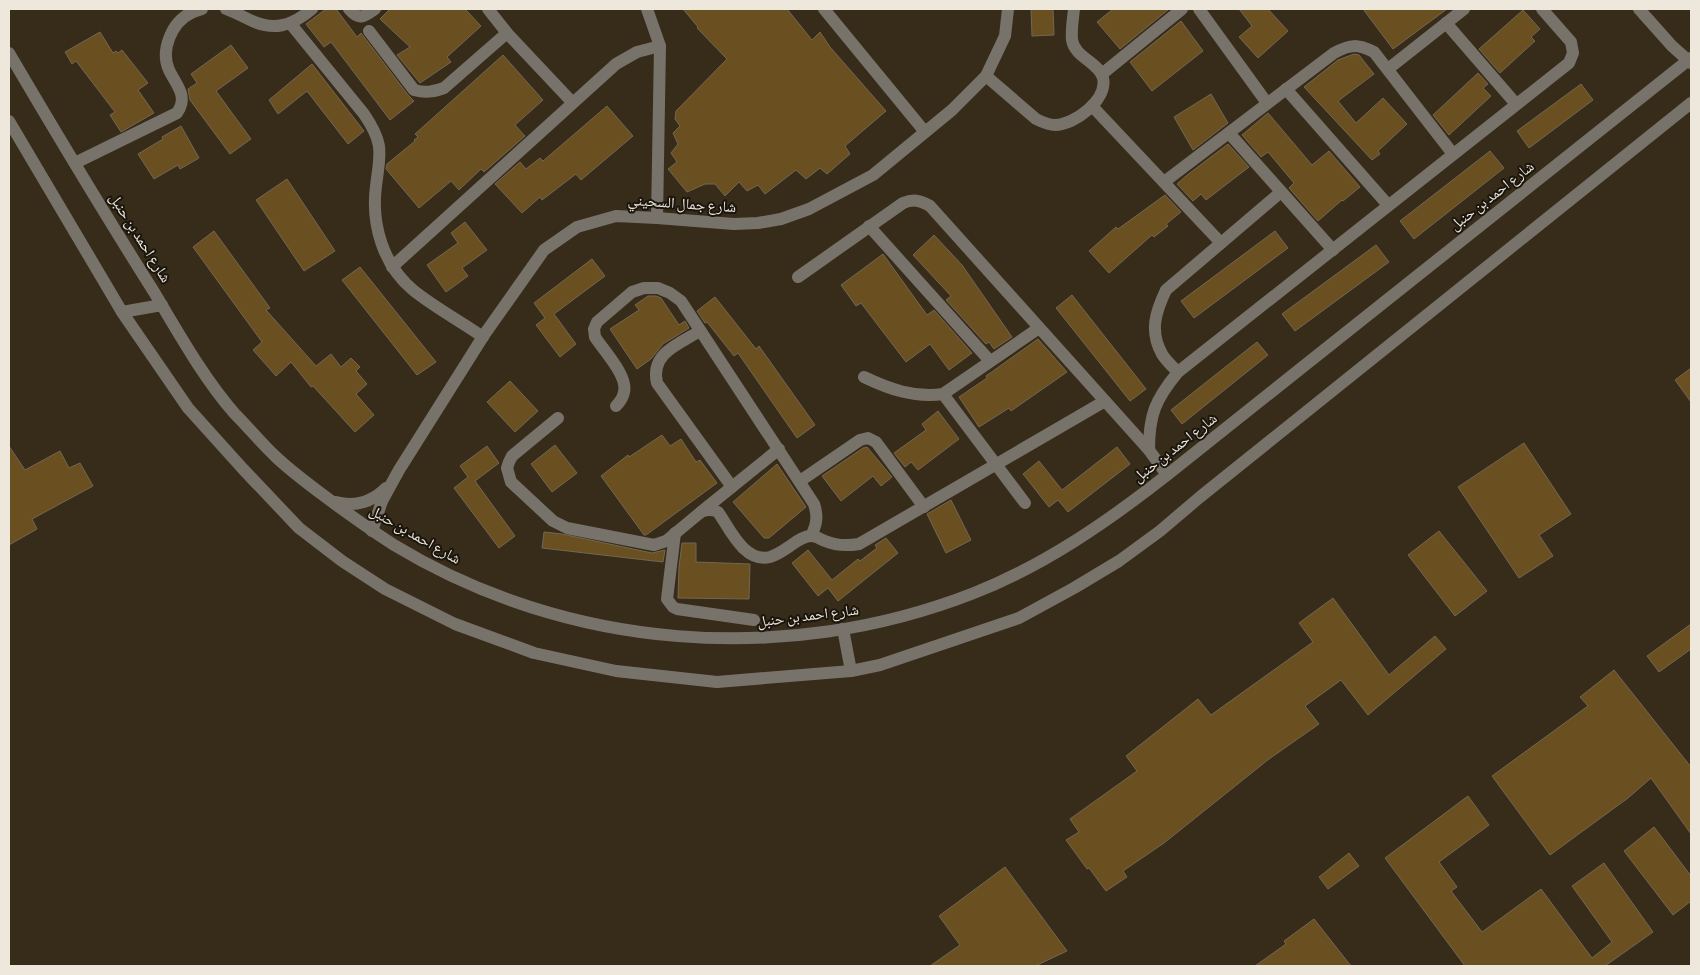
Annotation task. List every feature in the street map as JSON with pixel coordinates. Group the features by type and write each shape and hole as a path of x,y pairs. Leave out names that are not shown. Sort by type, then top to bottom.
{"street":[{"path":"75,163 177,112 182,103 182,91 168,69 166,52 170,36 182,19 191,12 202,9"},
{"path":"226,9 267,26 284,26 299,20 312,9"},
{"path":"349,9 354,14 360,16 367,15 375,9"},
{"path":"488,9 507,33 572,102"},
{"path":"647,9 660,46 657,218"},
{"path":"824,9 925,132"},
{"name":"شارع جمال السحيني","path":"391,483 483,337 544,250 550,245 577,227 616,216 734,224 758,223 781,219 809,210 872,175 952,110 986,76 1005,36 1008,9"},
{"path":"986,76 1036,119 1046,124 1066,124 1080,116 1092,106 1103,91 1104,85 1102,74 1074,46 1072,40 1074,9"},
{"path":"1102,74 1182,9"},
{"path":"1199,9 1267,103"},
{"path":"1149,450 1149,429 1154,408 1164,389 1178,372 1568,63 1573,53 1570,42 1542,9"},
{"path":"1639,9 1657,30 1690,60"},
{"path":"1388,69 1446,23 1458,10"},
{"path":"290,23 374,129 380,147 380,165 376,187 376,226 379,239 392,266 412,289 483,337"},
{"path":"1446,23 1516,104"},
{"path":"369,31 414,90 424,92 434,92 444,88 507,33"},
{"path":"392,266 616,64 636,52 660,46"},
{"path":"1164,182 1334,53 1347,46 1361,46 1374,52 1453,154"},
{"name":"شارع احمد بن حنبل","path":"9,53 199,365 232,410 277,458 372,531 435,568 475,587 518,603 584,622 642,633 699,639 757,639 815,634 897,618 933,608 975,592 1056,554 1094,530 1167,475 1690,60"},
{"path":"1286,90 1388,205"},
{"path":"9,121 122,312 188,408 299,528 342,561 385,589 455,624 534,653 616,672 717,682 851,671 880,665 1019,618 1074,588 1118,561 1160,531 1691,103"},
{"path":"1092,106 1221,243"},
{"path":"1229,133 1333,250"},
{"path":"1178,372 1162,354 1155,333 1156,310 1166,290 1281,192"},
{"path":"798,277 902,202 917,200 924,202 930,206 1149,450 1167,475"},
{"path":"869,226 990,361"},
{"path":"616,406 622,400 624,392 622,376 595,338 594,329 598,322 632,292 644,288 658,288 670,293 681,301 800,481 814,504 817,515 816,526 812,536"},
{"path":"122,312 162,306"},
{"path":"864,377 889,389 916,395 932,396 943,394 1039,328"},
{"path":"700,331 664,353 656,367 656,383 732,487"},
{"path":"943,394 1025,503"},
{"path":"701,512 709,510 718,512 746,552 753,556 770,557 804,536 812,536 836,545 859,544 1105,401"},
{"path":"558,418 512,456 509,462 508,475 511,482 553,522 568,528 648,544 660,543 675,533 779,449"},
{"path":"800,481 860,440 868,438 876,442 924,507"},
{"path":"328,498 345,504 363,503 376,497 391,483"},
{"path":"372,531 391,483"},
{"path":"675,533 667,599 669,604 677,610 754,620"},
{"path":"844,629 851,671"}],"building":[{"path":"326,9 336,9 357,37 361,33 414,101 390,120 331,42 324,47 306,24"},
{"path":"390,9 465,9 481,26 447,57 451,62 420,83 397,55 410,47 380,19"},
{"path":"683,9 787,9 812,40 820,32 830,47 886,111 845,146 850,154 827,174 820,168 806,179 796,170 765,194 758,185 747,191 739,182 725,196 715,184 705,184 687,192 668,169 677,162 671,153 678,144 673,133 680,126 675,119 676,111 727,59 697,28"},
{"path":"1031,9 1053,9 1054,35 1032,36"},
{"path":"1113,9 1169,9 1120,49 1097,22"},
{"path":"1239,9 1268,9 1288,31 1258,58 1239,37 1252,26"},
{"path":"1363,9 1447,9 1393,49"},
{"path":"1523,10 1540,29 1531,37 1535,41 1500,73 1479,49"},
{"path":"1181,21 1203,51 1152,91 1130,62"},
{"path":"100,32 113,53 116,51 118,53 122,50 148,83 138,90 154,113 121,132 110,115 115,112 76,61 72,64 65,52"},
{"path":"231,45 248,68 216,91 251,139 230,154 190,100 188,89 197,83 191,74"},
{"path":"1354,54 1359,55 1374,74 1338,101 1356,123 1383,98 1407,124 1378,151 1380,154 1372,160 1304,87 1338,60"},
{"path":"503,55 543,100 515,125 525,136 484,172 481,169 459,190 451,181 419,208 386,169 387,164 415,141 418,137 415,134"},
{"path":"312,64 364,131 348,144 307,91 278,114 269,100"},
{"path":"1478,73 1488,84 1483,88 1491,96 1449,135 1433,115"},
{"path":"1581,84 1593,100 1529,148 1517,131"},
{"path":"1211,94 1228,123 1193,150 1174,117"},
{"path":"607,106 633,136 581,180 576,174 542,200 540,197 522,213 495,184 520,162 526,169 540,158 543,161"},
{"path":"1268,113 1312,165 1329,151 1360,187 1318,221 1289,188 1294,183 1268,152 1261,157 1242,135"},
{"path":"181,126 199,158 180,169 178,165 154,179 138,154"},
{"path":"1228,144 1249,167 1206,200 1201,194 1193,201 1177,184"},
{"path":"1490,151 1504,168 1414,239 1400,221"},
{"path":"287,179 335,251 304,271 256,200"},
{"path":"1165,195 1181,212 1166,224 1168,226 1154,237 1152,235 1109,273 1089,251 1116,227 1118,229"},
{"path":"465,222 487,250 462,268 468,276 446,292 427,265 458,243 451,233"},
{"path":"214,231 270,308 266,310 316,366 331,354 341,367 351,358 360,367 356,371 367,384 356,394 374,415 355,432 313,386 311,387 291,362 276,376 253,350 262,342 193,247"},
{"path":"1275,231 1288,248 1194,318 1181,301"},
{"path":"934,235 962,265 1012,337 994,349 989,342 986,344 946,300 951,296 913,255"},
{"path":"1376,245 1389,262 1295,331 1282,314"},
{"path":"883,254 927,315 934,310 972,353 949,370 930,344 906,362 861,303 856,306 841,285"},
{"path":"592,259 605,276 554,314 576,344 560,357 536,325 545,318 534,303"},
{"path":"360,267 436,362 417,375 342,280"},
{"path":"1072,295 1146,389 1130,401 1056,308"},
{"path":"648,296 661,298 679,325 685,321 689,328 663,344 651,359 637,369 610,329 639,310 635,305"},
{"path":"715,297 756,349 759,346 815,425 797,438 738,353 734,356 697,311"},
{"path":"1038,339 1067,372 1011,411 1009,408 979,427 959,397"},
{"path":"1257,342 1268,355 1182,424 1171,410"},
{"path":"1691,368 1691,402 1675,380"},
{"path":"510,381 538,411 515,432 487,402"},
{"path":"938,411 959,439 918,470 911,462 905,467 894,453 926,430 922,424"},
{"path":"662,435 670,446 681,439 696,462 700,460 717,483 644,535 601,476 628,455 629,457"},
{"path":"1524,443 1571,514 1539,535 1553,556 1519,578 1458,487"},
{"path":"555,445 577,473 552,492 531,464"},
{"path":"9,446 25,470 60,451 69,468 80,463 93,486 32,519 37,529 9,545"},
{"path":"487,446 499,463 475,481 515,536 499,548 454,488 468,477 460,466"},
{"path":"867,447 892,477 881,486 873,476 841,501 822,476"},
{"path":"1117,447 1130,464 1068,512 1058,500 1049,507 1023,474 1039,461 1062,490"},
{"path":"777,464 806,507 769,538 764,538 733,502"},
{"path":"951,500 971,540 946,553 927,514"},
{"path":"1439,531 1487,591 1455,616 1408,555"},
{"path":"544,532 652,553 665,550 663,562 542,548"},
{"path":"886,538 898,553 838,601 828,588 818,596 792,563 808,550 832,580 858,559 860,561 877,548 875,545"},
{"path":"682,543 696,543 696,562 750,564 749,599 678,598"},
{"path":"1333,598 1389,675 1435,636 1446,649 1368,715 1341,680 1305,706 1319,724 1269,759 1164,843 1123,871 1127,877 1106,891 1066,840 1079,832 1070,819 1137,771 1126,756 1198,699 1211,715 1313,642 1299,623"},
{"path":"1691,624 1691,649 1659,672 1647,656"},
{"path":"1614,670 1691,767 1691,834 1651,778 1628,798 1550,855 1492,776 1588,706 1580,697"},
{"path":"1468,796 1489,825 1439,862 1457,887 1451,891 1482,932 1541,889 1592,958 1612,942 1572,886 1604,863 1653,932 1605,966 1465,966 1385,858"},
{"path":"1654,827 1691,876 1691,901 1673,915 1624,851"},
{"path":"1349,853 1359,866 1328,889 1319,877"},
{"path":"1005,867 1067,951 1035,966 930,966 960,945 939,916"},
{"path":"1314,919 1351,966 1255,966 1286,944 1284,941"}]}
